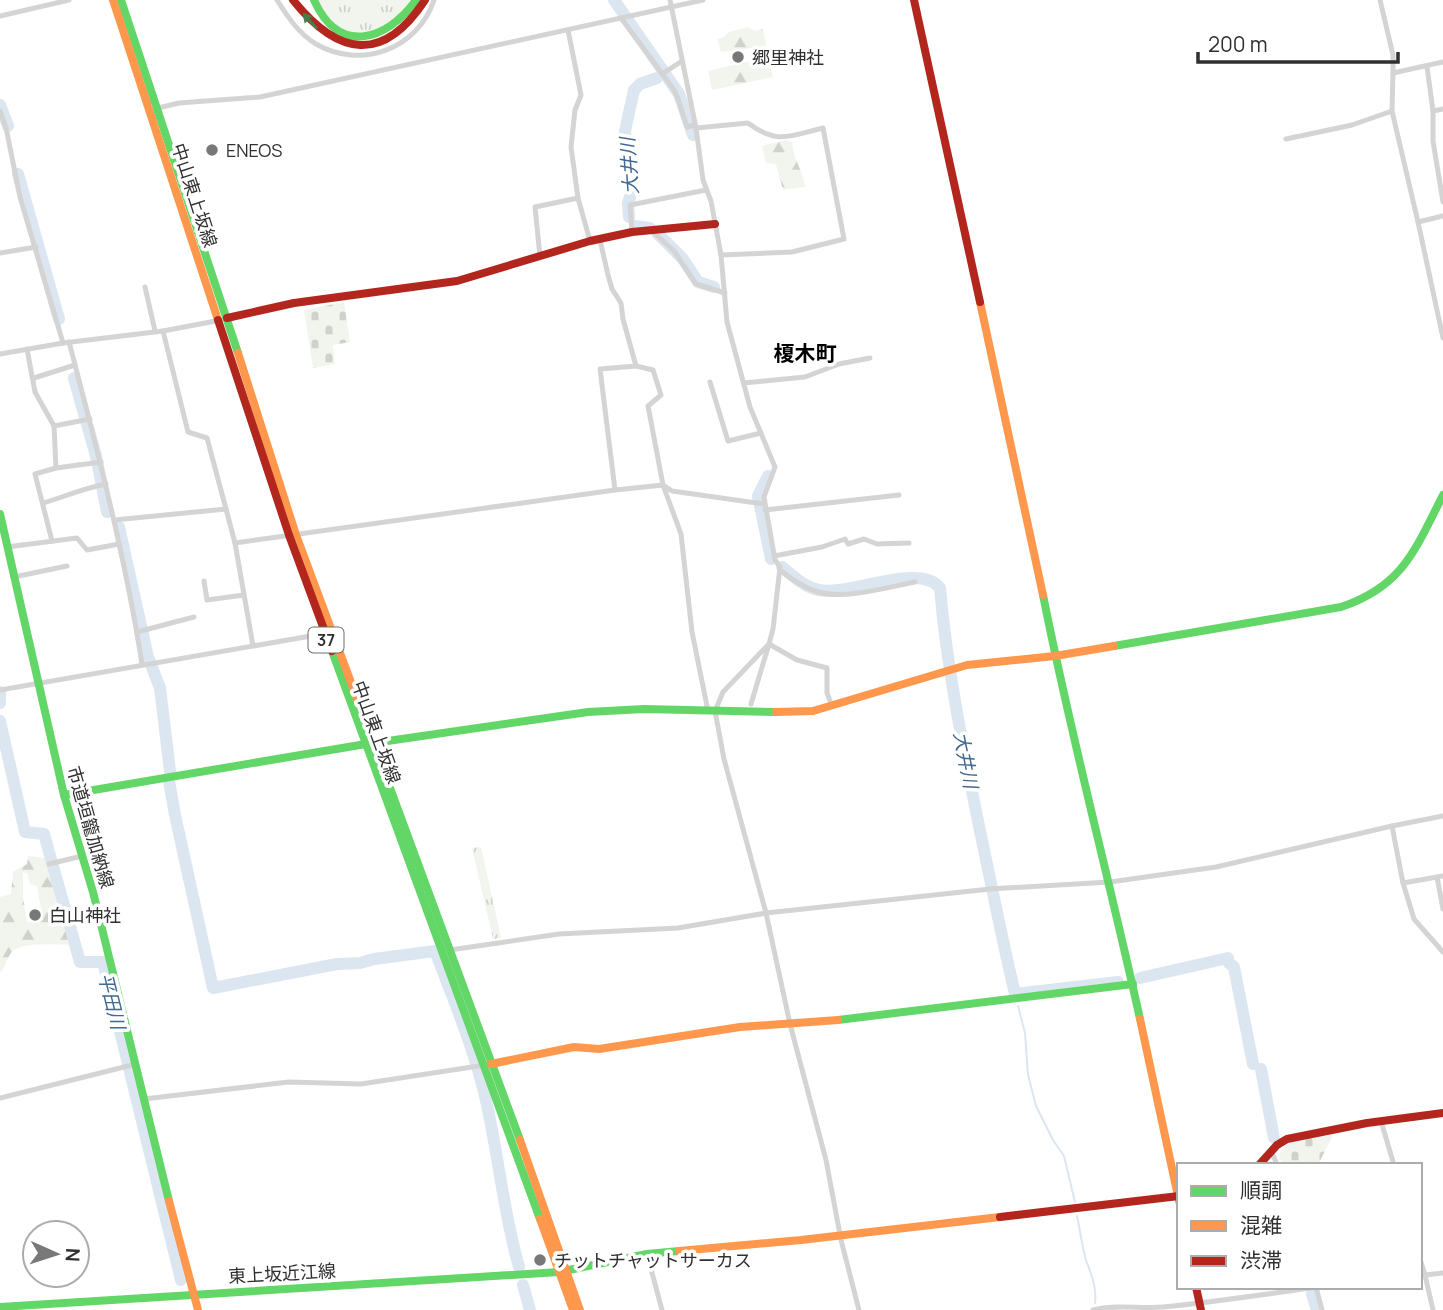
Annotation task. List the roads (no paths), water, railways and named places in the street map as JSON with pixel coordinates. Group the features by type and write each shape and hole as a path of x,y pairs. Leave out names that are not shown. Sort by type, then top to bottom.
{"main road":[{"name":"中山東上坂線","path":"113,0 154,109"},
{"name":"中山東上坂線","path":"121,0 154,109 327,634 445,950 482,1066 580,1310"},
{"path":"293,0 306,18 324,34 343,43 363,45 381,42 404,30 425,0"},
{"path":"314,0 319,14 328,25 342,33 358,36 374,35 390,28 405,16 416,0"},
{"path":"915,0 1055,656 1110,882 1177,1193"},
{"path":"223,319 294,303 457,281 590,241 632,232 715,224"},
{"path":"64,795 368,744 588,712 644,709 795,713 832,706 948,670 991,661 1055,656 1359,602 1379,592 1401,572 1443,495"},
{"name":"市道垣籠加納線","path":"0,514 64,795 93,892 198,1310"},
{"path":"482,1066 574,1047 599,1049 740,1027 1039,997 1133,984"},
{"path":"1261,1163 1277,1145 1294,1137 1443,1113"},
{"name":"東上坂近江線","path":"0,1307 563,1272 647,1254 1177,1198"},
{"name":"中山東上坂線","path":"563,1272 573,1310"},
{"path":"1196,1289 1200,1307"}],"street":[{"path":"0,16 69,0"},
{"path":"276,0 292,22 314,44 338,53 368,56 396,47 416,32 431,10 434,0"},
{"path":"670,0 693,126 721,255 727,322 750,407 775,467 762,505 780,570 773,629 751,704"},
{"path":"154,109 179,103 260,97 703,0"},
{"path":"1380,0 1392,55 1392,111 1443,338"},
{"path":"622,18 665,73 677,96 687,127 748,122 768,136 776,137 823,128 844,239 792,253 721,255"},
{"path":"568,30 581,95 575,110 571,147 578,198 590,241"},
{"path":"665,73 682,61"},
{"path":"1393,73 1443,62"},
{"path":"1427,67 1433,111 1433,141 1443,202"},
{"path":"1433,111 1443,109"},
{"path":"0,111 20,197 90,419 148,663"},
{"path":"1286,139 1352,125 1392,111"},
{"path":"632,232 631,205 706,190"},
{"path":"540,256 535,207 578,198"},
{"path":"1418,222 1443,216"},
{"path":"652,231 674,251 696,284 724,293"},
{"path":"600,240 612,289 621,303 636,366"},
{"path":"0,253 36,247"},
{"path":"145,287 155,331"},
{"path":"0,354 66,342 163,331 223,319"},
{"path":"163,331 188,432 207,438 235,543 253,646"},
{"path":"27,349 35,392 54,426 56,468"},
{"path":"744,383 805,377 839,364 870,358"},
{"path":"34,378 75,365"},
{"path":"615,490 600,369 636,366 653,370 662,395 648,406 663,485 681,534 692,632 766,913 859,1310"},
{"path":"710,382 728,442 761,433"},
{"path":"54,426 90,419"},
{"path":"52,541 36,474 56,468 101,462"},
{"path":"43,503 106,484"},
{"path":"235,543 663,485 672,491 762,505 899,495"},
{"path":"114,520 226,509"},
{"path":"8,547 77,538 87,550 119,544"},
{"path":"774,556 822,547 845,538 848,544 864,539 877,544 909,543"},
{"path":"14,577 67,566"},
{"path":"780,570 798,583 818,592 834,594 915,582"},
{"path":"204,581 207,600 244,595"},
{"path":"140,631 194,617"},
{"path":"1,690 327,634"},
{"path":"712,711 723,692 769,643"},
{"path":"769,643 797,660 827,668 827,693 832,706"},
{"path":"445,950 559,934 678,928 766,913 992,889 1110,882 1216,867 1443,816"},
{"path":"1392,826 1403,883 1414,919 1443,953"},
{"path":"49,864 82,856"},
{"path":"1403,883 1440,877 1443,909"},
{"path":"0,1098 136,1064"},
{"path":"144,1099 289,1082 361,1084 482,1066"},
{"path":"1381,1121 1393,1163"},
{"path":"1272,1152 1276,1163"},
{"path":"647,1254 662,1310"},
{"path":"1433,1310 1423,1275 1443,1273"},
{"path":"1093,1310 1119,1306 1200,1307 1304,1289"},
{"path":"1317,1289 1322,1310"}],"waterway":[{"name":"大井川","path":"614,0 679,94 693,135"},
{"name":"大井川","path":"629,217 632,178 625,131 634,90 640,84 657,78"},
{"path":"0,105 8,126"},
{"path":"18,174 59,319"},
{"name":"大井川","path":"635,226 650,228"},
{"name":"大井川","path":"657,233 683,259 698,282 714,287"},
{"path":"74,378 96,456 107,512"},
{"name":"大井川","path":"768,476 758,496 771,559"},
{"path":"119,527 148,657 160,688 170,771"},
{"name":"大井川","path":"782,567 804,584 819,590 832,591 917,578 930,581 940,588 961,737 1015,994 1118,982"},
{"name":"平田川","path":"0,692 0,703"},
{"name":"平田川","path":"0,721 25,832 44,834 80,962 103,962 181,1280"},
{"path":"169,781 213,988 337,964 435,951 483,1088 519,1267"},
{"name":"大井川","path":"1140,978 1228,958"},
{"name":"大井川","path":"1229,963 1234,967 1253,1064"},
{"path":"1018,1006 1025,1033 1028,1075 1036,1106 1064,1156 1075,1202"},
{"name":"大井川","path":"1261,1069 1274,1138"},
{"path":"1077,1216 1094,1286 1095,1303"},
{"path":"523,1285 530,1310"},
{"name":"大井川","path":"1312,1294 1317,1310"}],"place":[{"name":"郷里神社","path":"738,57"},
{"name":"ENEOS","path":"212,150"},
{"name":"白山神社","path":"35,915"},
{"name":"チットチャットサーカス","path":"540,1260"}],"district":[{"name":"榎木町","path":"805,353"}]}
